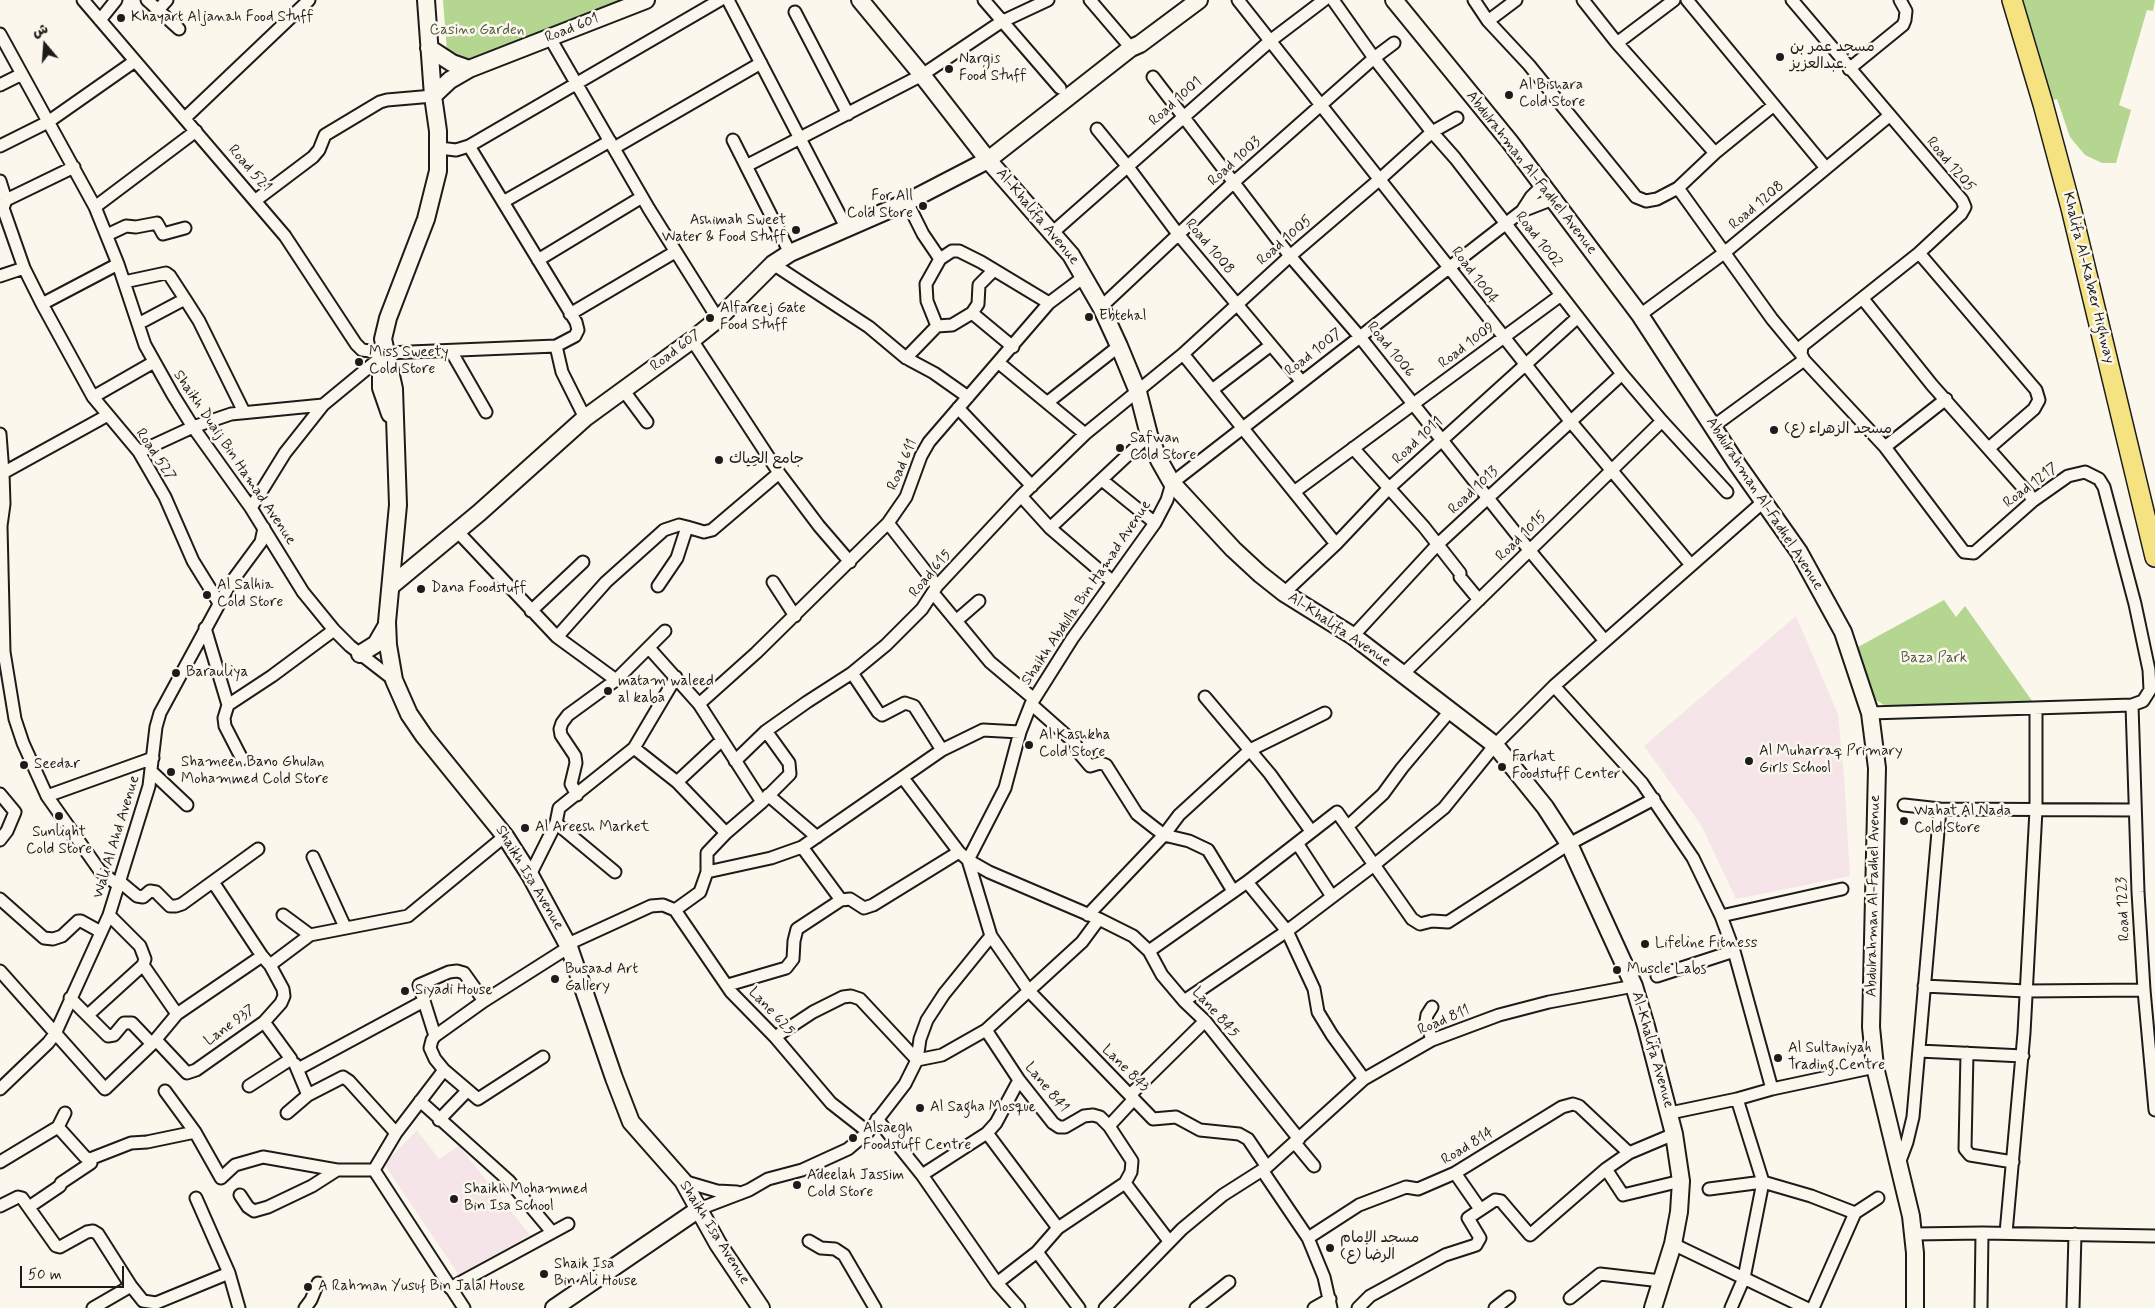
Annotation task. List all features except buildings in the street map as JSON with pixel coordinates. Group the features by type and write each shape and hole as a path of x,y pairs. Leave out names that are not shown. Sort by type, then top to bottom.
{"main road":[{"name":"Khalifa Al-Kabeer Highway","path":"2012,0 2071,208 2155,557"}],"street":[{"name":"Road 521","path":"83,0 286,236 356,344 362,350 369,353 386,353 556,346"},
{"path":"100,20 116,0"},
{"path":"147,0 179,30"},
{"path":"158,10 167,0"},
{"path":"185,118 309,0"},
{"name":"Shaikh Isa Avenue","path":"426,0 439,148 434,190 426,219 384,334 394,389 398,506 387,622 388,644 394,680 409,714 424,736 505,836 530,875 569,945 631,1122 683,1181 718,1244 761,1308"},
{"name":"Road 601","path":"433,96 450,80 469,69 646,0"},
{"path":"439,148 456,150 469,146 720,0"},
{"path":"728,0 846,227"},
{"name":"Al-Khalifa Avenue","path":"860,0 922,75 988,160 1071,255 1085,276 1119,346 1138,392 1149,435 1172,483 1233,549 1284,593 1353,636 1495,745 1545,806 1569,844 1634,986 1670,1113 1674,1134 1681,1181 1679,1212 1672,1244 1653,1308"},
{"path":"984,0 1060,88"},
{"path":"746,166 922,75 1002,22 1048,0"},
{"path":"1090,0 1131,48"},
{"path":"1131,48 1140,36 1186,0"},
{"path":"1131,48 1140,44 1199,0"},
{"name":"Road 1004","path":"1238,0 1571,422 1691,566"},
{"name":"Road 1001","path":"1052,233 1128,167 1183,115 1270,41 1324,0"},
{"name":"Road 1002","path":"1333,0 1374,58 1506,223 1622,374 1727,492"},
{"name":"Abdulrahman Al-Fadhel Avenue","path":"1394,0 1510,142 1640,315 1737,464 1799,552 1843,632 1870,713 1877,768 1871,1027 1875,1067 1914,1234 1915,1308"},
{"path":"1474,0 1488,21 1529,65 1636,197 1646,201 1657,199 1678,188 1715,153 1774,105"},
{"path":"1488,21 1516,0"},
{"path":"1583,0 1617,43 1715,153"},
{"path":"1617,43 1674,0"},
{"path":"1686,0 1826,168"},
{"name":"Road 1205","path":"1722,420 1919,253 1962,214 1964,204 1792,0"},
{"path":"1849,69 1903,25 1906,20 1906,10 1900,0"},
{"path":"795,12 848,114"},
{"name":"Shaikh Duaij Bin Hamad Avenue","path":"0,34 95,207 154,362 193,427 251,508 303,592 334,630 360,654 394,680"},
{"path":"550,38 642,197 718,319"},
{"name":"Road 1003","path":"1101,307 1234,182 1374,58 1394,43"},
{"path":"429,48 444,59 469,69"},
{"name":"Road 607","path":"391,586 457,531 585,418 624,391 718,319 773,264 790,253 846,227 907,202 988,160 1131,48"},
{"path":"0,146 48,122 135,60"},
{"path":"503,202 612,145 761,62"},
{"path":"0,85 22,74"},
{"name":"Road 1006","path":"1153,77 1290,256 1360,337 1530,551 1605,641"},
{"path":"256,200 314,157 325,135 380,102 433,96"},
{"name":"Road 1208","path":"1640,315 1724,253 1889,116"},
{"name":"Road 1005","path":"1138,392 1432,132 1457,118"},
{"name":"Road 1008","path":"1097,129 1178,234 1302,382"},
{"path":"95,207 196,131"},
{"path":"733,140 790,253"},
{"path":"469,146 578,330 575,336 556,346 562,372 585,418"},
{"path":"6,200 74,167"},
{"name":"Road 527","path":"0,181 6,200 3,208 24,268 42,304 93,397 139,452 165,497 193,561 219,602"},
{"name":"Road 1007","path":"1172,483 1522,211 1543,185"},
{"name":"Road 1217","path":"1678,188 1772,319 1885,447 1964,552 1974,553 2056,483 2073,474 2085,472 2099,479 2104,487 2135,604 2149,670 2150,690 2143,701 2132,705"},
{"path":"538,260 642,197"},
{"name":"Road 1007","path":"1522,211 1553,199"},
{"path":"907,202 923,234 940,259"},
{"path":"107,235 126,226 136,227 157,223 162,234 184,228"},
{"path":"936,326 927,300 926,284 940,259 952,251 959,251 1049,303"},
{"path":"570,314 675,252"},
{"path":"1919,253 2036,390 2039,400 2034,409 1989,448"},
{"path":"42,304 118,264"},
{"path":"773,264 869,327 906,358 968,396"},
{"path":"0,276 24,268"},
{"path":"906,358 936,326 952,325 972,313 978,304 980,285 994,270"},
{"path":"124,282 166,273 170,276 199,321 244,412"},
{"name":"Road 611","path":"699,704 794,616 888,523 906,497 924,449 1049,303 1085,276"},
{"name":"Road 1009","path":"1294,492 1561,295"},
{"path":"138,324 185,299"},
{"path":"1863,299 1946,399 2034,500"},
{"path":"972,313 1013,347"},
{"name":"Road 1011","path":"1284,593 1336,544 1388,488 1578,317"},
{"path":"692,340 779,473 819,526 850,562"},
{"path":"1048,402 1119,346"},
{"path":"1212,390 1271,346"},
{"path":"452,351 486,412"},
{"path":"251,508 286,453 324,405 386,353"},
{"path":"1183,354 1336,544"},
{"path":"93,397 154,362"},
{"path":"999,363 1085,434"},
{"name":"Road 1013","path":"1353,636 1438,545 1622,374"},
{"path":"624,391 647,422"},
{"name":"Road 615","path":"736,761 766,732 807,702 852,673 892,639 922,609 935,590 1020,496 1085,434 1138,392"},
{"path":"1885,447 1946,399"},
{"path":"139,452 193,427 231,414 324,405"},
{"path":"958,408 1032,486"},
{"path":"3,472 108,415"},
{"name":"Road 1015","path":"1403,674 1662,421"},
{"path":"0,434 3,472 2,653 14,718 47,796 100,871 137,896 142,897 150,891 156,892 170,906 182,904 258,849"},
{"path":"1050,528 1149,435"},
{"path":"1353,448 1438,545 1479,600"},
{"path":"557,638 606,582 664,530 679,525 704,532 712,530 779,473"},
{"path":"1102,480 1155,523"},
{"name":"Shaikh Abdulla Bin Hamad Avenue","path":"968,860 1005,788 1020,732 1032,701 1072,639 1155,523 1172,483"},
{"path":"1020,496 1050,528 1113,582"},
{"path":"1184,1001 1286,931 1331,895 1374,865 1444,808 1495,745 1554,686 1764,502"},
{"path":"888,523 956,621 990,662 1075,743 1079,753 1090,766 1100,763 1106,765 1138,814 1164,835 1189,841 1208,850 1233,891"},
{"path":"658,586 676,558 687,527"},
{"name":"Wali Al Ahd Avenue","path":"0,1089 55,1034 109,915 152,772 156,727 160,713 219,602 261,542 264,528"},
{"path":"457,531 557,638 616,680"},
{"path":"531,611 583,562"},
{"path":"772,582 794,616"},
{"path":"956,621 980,601"},
{"path":"360,654 376,644 387,622"},
{"path":"205,628 228,705 224,718 225,726 242,759"},
{"path":"228,705 272,676 334,630"},
{"path":"577,795 571,784 576,764 575,756 561,735 560,729 568,715 616,680 665,631"},
{"path":"649,648 699,704 736,761 765,799 817,837"},
{"path":"852,673 878,712 882,715 905,703 914,706 942,750"},
{"path":"530,875 556,824 559,808 634,748 676,677"},
{"path":"1554,686 1620,757 1654,799 1693,858 1721,916 1734,951 1772,1088"},
{"path":"1205,697 1270,774 1311,831"},
{"path":"1870,713 2132,705"},
{"name":"Road 1223","path":"2132,705 2144,990 2153,1070 2155,1110"},
{"path":"2006,1233 2023,1056 2036,810 2036,709"},
{"path":"1348,826 1384,794 1402,768 1450,711"},
{"path":"917,1060 942,1055 986,1030 1082,942 1094,917 1164,835 1179,814 1250,750 1324,713"},
{"path":"707,872 771,858 802,847 942,750 983,730 1020,732"},
{"path":"674,910 700,892 707,872 707,854 726,833 790,774 789,763 766,732"},
{"path":"677,782 722,740"},
{"path":"634,748 677,782 726,833"},
{"path":"47,796 153,758"},
{"path":"152,772 187,805"},
{"name":"Lane 845","path":"903,778 959,852 968,860 989,872 1094,917 1133,936 1149,951 1162,975 1184,1001 1205,1021 1297,1141"},
{"path":"0,794 16,812 7,831 0,840"},
{"path":"1149,951 1247,882 1337,812 1412,919 1420,924 1432,921 1448,922 1569,844 1654,799"},
{"path":"1904,805 1940,809 2135,810"},
{"path":"1898,1166 1911,1130 1940,809"},
{"path":"556,824 615,872"},
{"path":"270,965 310,936 345,927 408,916 505,836"},
{"path":"1298,843 1331,895"},
{"path":"802,847 842,900"},
{"path":"728,985 786,968 793,959 794,941 798,929 842,900 850,900 864,908 873,906 959,852"},
{"path":"313,857 345,927"},
{"path":"554,1308 699,1209 749,1190 768,1179 802,1170 848,1149 868,1132 905,1084 917,1060 920,1039 927,1020 944,994 991,936 968,860"},
{"name":"Lane 937","path":"154,1042 187,1073 196,1070 264,1022 284,996 284,989 270,965 213,882"},
{"path":"1247,882 1286,931 1314,989 1318,1012 1364,1079"},
{"path":"1721,916 1842,889"},
{"path":"0,898 44,938 53,939 62,936 78,921 101,932"},
{"name":"Lane 625","path":"569,945 651,906 663,905 674,910 728,985 731,992 775,1037 831,1103 868,1132"},
{"path":"88,1015 143,965 145,959 140,946 109,915"},
{"path":"283,916 310,936"},
{"name":"Lane 843","path":"991,936 1029,992 1153,1120 1176,1117 1200,1130 1239,1134 1248,1139 1265,1168"},
{"path":"543,1057 478,1099 444,1070 435,1059 430,1048 435,1036 569,945"},
{"path":"1658,976 1734,951"},
{"path":"0,971 105,1089 154,1042 177,1014 262,956"},
{"path":"143,965 177,1014"},
{"path":"435,1036 419,985 457,971 464,973 484,1001"},
{"name":"Road 811","path":"1108,1307 1169,1241 1223,1195 1265,1168 1364,1079 1432,1040 1500,1015 1550,1002 1634,986"},
{"path":"1924,986 2026,991 2144,990"},
{"path":"775,1037 813,1012 843,997 851,996 860,999 917,1060"},
{"path":"70,998 108,1036 114,1035 124,1024 132,1023 154,1042"},
{"path":"298,1069 424,1001"},
{"path":"1432,1008 1426,1020 1432,1040"},
{"path":"997,1283 1037,1252 1058,1228 1125,1183 1131,1172 1132,1161 1109,1126 1132,1097 1205,1021"},
{"path":"264,1022 298,1069 308,1095"},
{"name":"Lane 841","path":"986,1030 1019,1080 1053,1123 1059,1127 1065,1126 1084,1116 1093,1115 1100,1117 1109,1126"},
{"path":"1919,1051 2023,1056"},
{"path":"1967,1054 1964,1149 1970,1156 2013,1162"},
{"path":"249,1086 291,1059"},
{"path":"1670,1113 1737,1099 1772,1088 1875,1067"},
{"path":"374,1170 396,1133 444,1070"},
{"path":"287,1113 308,1095 343,1077 349,1081 396,1133"},
{"path":"922,1175 987,1133 996,1123 1019,1080"},
{"path":"165,1091 195,1132 222,1178 235,1165 263,1157 338,1170 374,1170"},
{"path":"439,1120 468,1091"},
{"path":"1731,1308 1744,1278 1763,1182 1737,1099"},
{"path":"420,1101 509,1181 552,1232"},
{"name":"Road 814","path":"1308,1238 1359,1205 1406,1187 1418,1189 1455,1173 1562,1107 1573,1104 1579,1106 1628,1154"},
{"path":"0,1162 58,1127 65,1114"},
{"path":"877,1119 922,1175 997,1283 1019,1308"},
{"path":"58,1127 85,1157 91,1161"},
{"path":"29,1207 60,1186 61,1183 91,1161 130,1142 148,1142 195,1132"},
{"path":"987,1133 1058,1228"},
{"path":"1358,1308 1370,1296 1445,1255 1476,1245 1480,1238 1468,1218 1498,1200 1530,1236 1606,1169 1628,1154 1674,1134"},
{"path":"1297,1141 1314,1166"},
{"path":"1265,1168 1308,1238 1324,1277 1331,1304 1314,1308"},
{"path":"1606,1169 1623,1195 1681,1181"},
{"path":"240,1195 248,1208 254,1211 268,1207 312,1186 338,1170"},
{"path":"374,1170 464,1308"},
{"path":"1455,1173 1480,1210"},
{"path":"683,1181 717,1190 733,1192 749,1190"},
{"path":"1709,1189 1763,1182 1810,1196 1855,1213"},
{"path":"1125,1183 1169,1241"},
{"path":"0,1206 22,1198 56,1246 60,1247 87,1232 93,1231 98,1234 131,1286 143,1301 156,1302 229,1273"},
{"path":"196,1198 229,1273 239,1308"},
{"path":"1813,1308 1855,1213 1878,1198"},
{"path":"450,1288 568,1224"},
{"path":"1981,1308 1982,1233"},
{"path":"1914,1234 2006,1233 2155,1236"},
{"path":"2073,1308 2075,1234"},
{"path":"809,1241 822,1248 835,1249 844,1256 875,1308"},
{"path":"1672,1244 1806,1308"},
{"path":"1037,1252 1079,1308"},
{"path":"1570,1298 1600,1274 1661,1282"},
{"path":"1196,1308 1229,1282"},
{"path":"305,1308 318,1284"},
{"path":"93,1308 131,1286"},
{"path":"1495,1308 1509,1297"}],"shaded area":[{"name":"Al Muharraq Primary Girls School","path":"1796,616 1838,714 1850,876 1736,899 1701,825 1644,746"},
{"name":"Shaikh Mohammed Bin Isa School","path":"417,1130 439,1159 459,1146 530,1235 459,1275 384,1164"}],"green space":[{"name":"Casino Garden","path":"443,0 633,0 478,64 458,63 447,52"},
{"path":"2023,0 2155,0 2153,11 2147,10 2119,105 2131,110 2116,163 2102,163 2085,155 2070,137 2057,99 2053,100"},
{"name":"Baza Park","path":"1944,600 1956,617 1965,606 2035,705 1884,705 1876,700 1871,693 1858,647"}],"place":[{"name":"Khayart Aljanah Food Stuff","path":"121,18"},
{"name":"مسجد عمر بن عبدالعزيز.","path":"1780,57"},
{"name":"Nargis Food Stuff","path":"949,69"},
{"name":"Al Bishara Cold Store","path":"1509,95"},
{"name":"For All Cold Store","path":"923,206"},
{"name":"Ashimah Sweet Water & Food Stuff","path":"796,230"},
{"name":"Ebtehal","path":"1089,317"},
{"name":"Alfareej Gate Food Stuff","path":"710,318"},
{"name":"Miss Sweety Cold Store","path":"359,362"},
{"name":"مسجد الزهراء (ع)","path":"1774,430"},
{"name":"Safwan Cold Store","path":"1120,448"},
{"name":"جامع الحِياك","path":"719,460"},
{"name":"Dana Foodstuff","path":"421,589"},
{"name":"Al Salhia Cold Store","path":"207,595"},
{"name":"Barauliya","path":"176,673"},
{"name":"matam waleed al kaba","path":"608,691"},
{"name":"Al Kashkha Cold Store","path":"1029,745"},
{"name":"Al Muharraq Primary Girls School","path":"1749,761"},
{"name":"Seedar","path":"24,765"},
{"name":"Farhat Foodstuff Center","path":"1502,767"},
{"name":"Shameen Bano Ghulan Mohammed Cold Store","path":"171,772"},
{"name":"Sunlight Cold Store","path":"59,816"},
{"name":"Wahat Al Nada Cold Store","path":"1904,821"},
{"name":"Al Areesh Market","path":"525,828"},
{"name":"Lifeline Fitness","path":"1645,944"},
{"name":"Muscle Labs","path":"1617,970"},
{"name":"Busaad Art Gallery","path":"555,979"},
{"name":"Siyadi House","path":"405,991"},
{"name":"Al Sultaniyah Trading Centre","path":"1778,1058"},
{"name":"Al Sagha Mosque","path":"920,1108"},
{"name":"Alsaegh Foodstuff Centre","path":"853,1138"},
{"name":"Adeelah Jassim Cold Store","path":"797,1185"},
{"name":"Shaikh Mohammed Bin Isa School","path":"454,1199"},
{"name":"مسجد الإمام الرضا (ع)","path":"1330,1248"},
{"name":"Shaik Isa Bin Ali House","path":"544,1274"},
{"name":"A Rahman Yusuf Bin Jalal House","path":"308,1287"}]}
